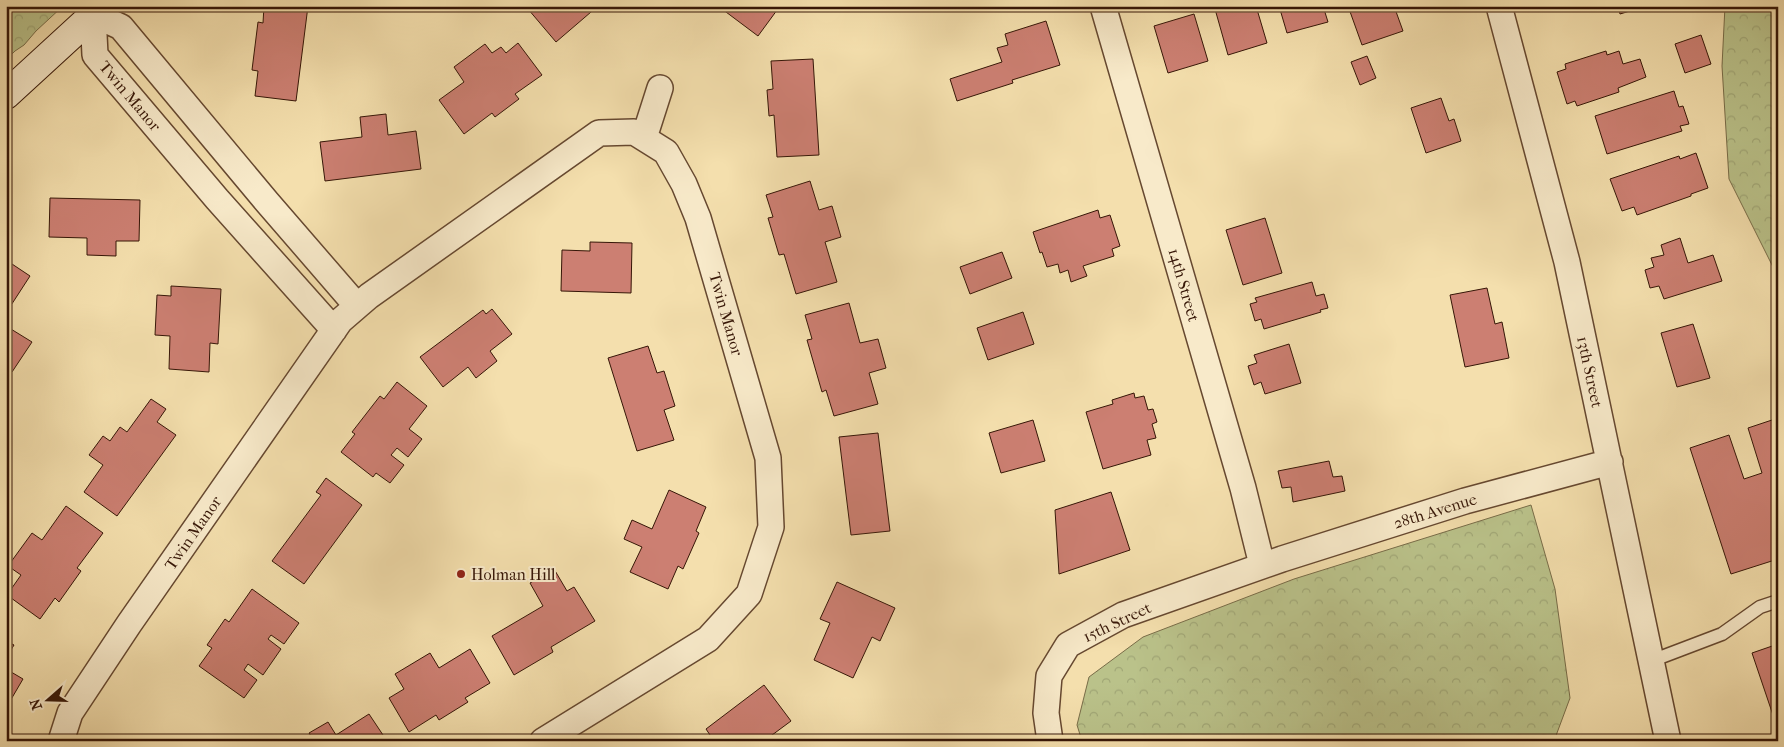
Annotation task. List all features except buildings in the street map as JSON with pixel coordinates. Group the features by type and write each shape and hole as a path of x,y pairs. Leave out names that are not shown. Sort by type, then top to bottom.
{"main road":[{"path":"6,95 96,9"}],"street":[{"name":"14th Street","path":"1103,6 1242,488 1262,565"},
{"name":"13th Street","path":"1500,6 1567,262 1668,741"},
{"path":"96,9 120,27 357,306"},
{"name":"Twin Manor","path":"96,9 95,55 224,206 334,330"},
{"path":"644,138 660,88"},
{"name":"Twin Manor","path":"60,741 70,713 129,624 340,321 375,292 599,133 634,132 666,152 684,184 698,218 768,458 771,527 749,594 708,639 543,741"},
{"name":"28th Avenue","path":"1262,565 1465,501 1610,462"},
{"name":"15th Street","path":"1050,741 1046,713 1050,676 1068,645 1122,615 1262,565"}],"lane":[{"path":"1651,662 1722,634 1760,607 1778,601"}],"green space":[{"path":"6,6 63,6 6,60"},
{"path":"1725,6 1778,6 1778,277 1729,179 1722,66"},
{"path":"1531,505 1555,589 1570,698 1554,741 1082,741 1077,725 1089,677 1143,637 1294,579"}],"place":[{"name":"Holman Hill","path":"461,574"}]}
